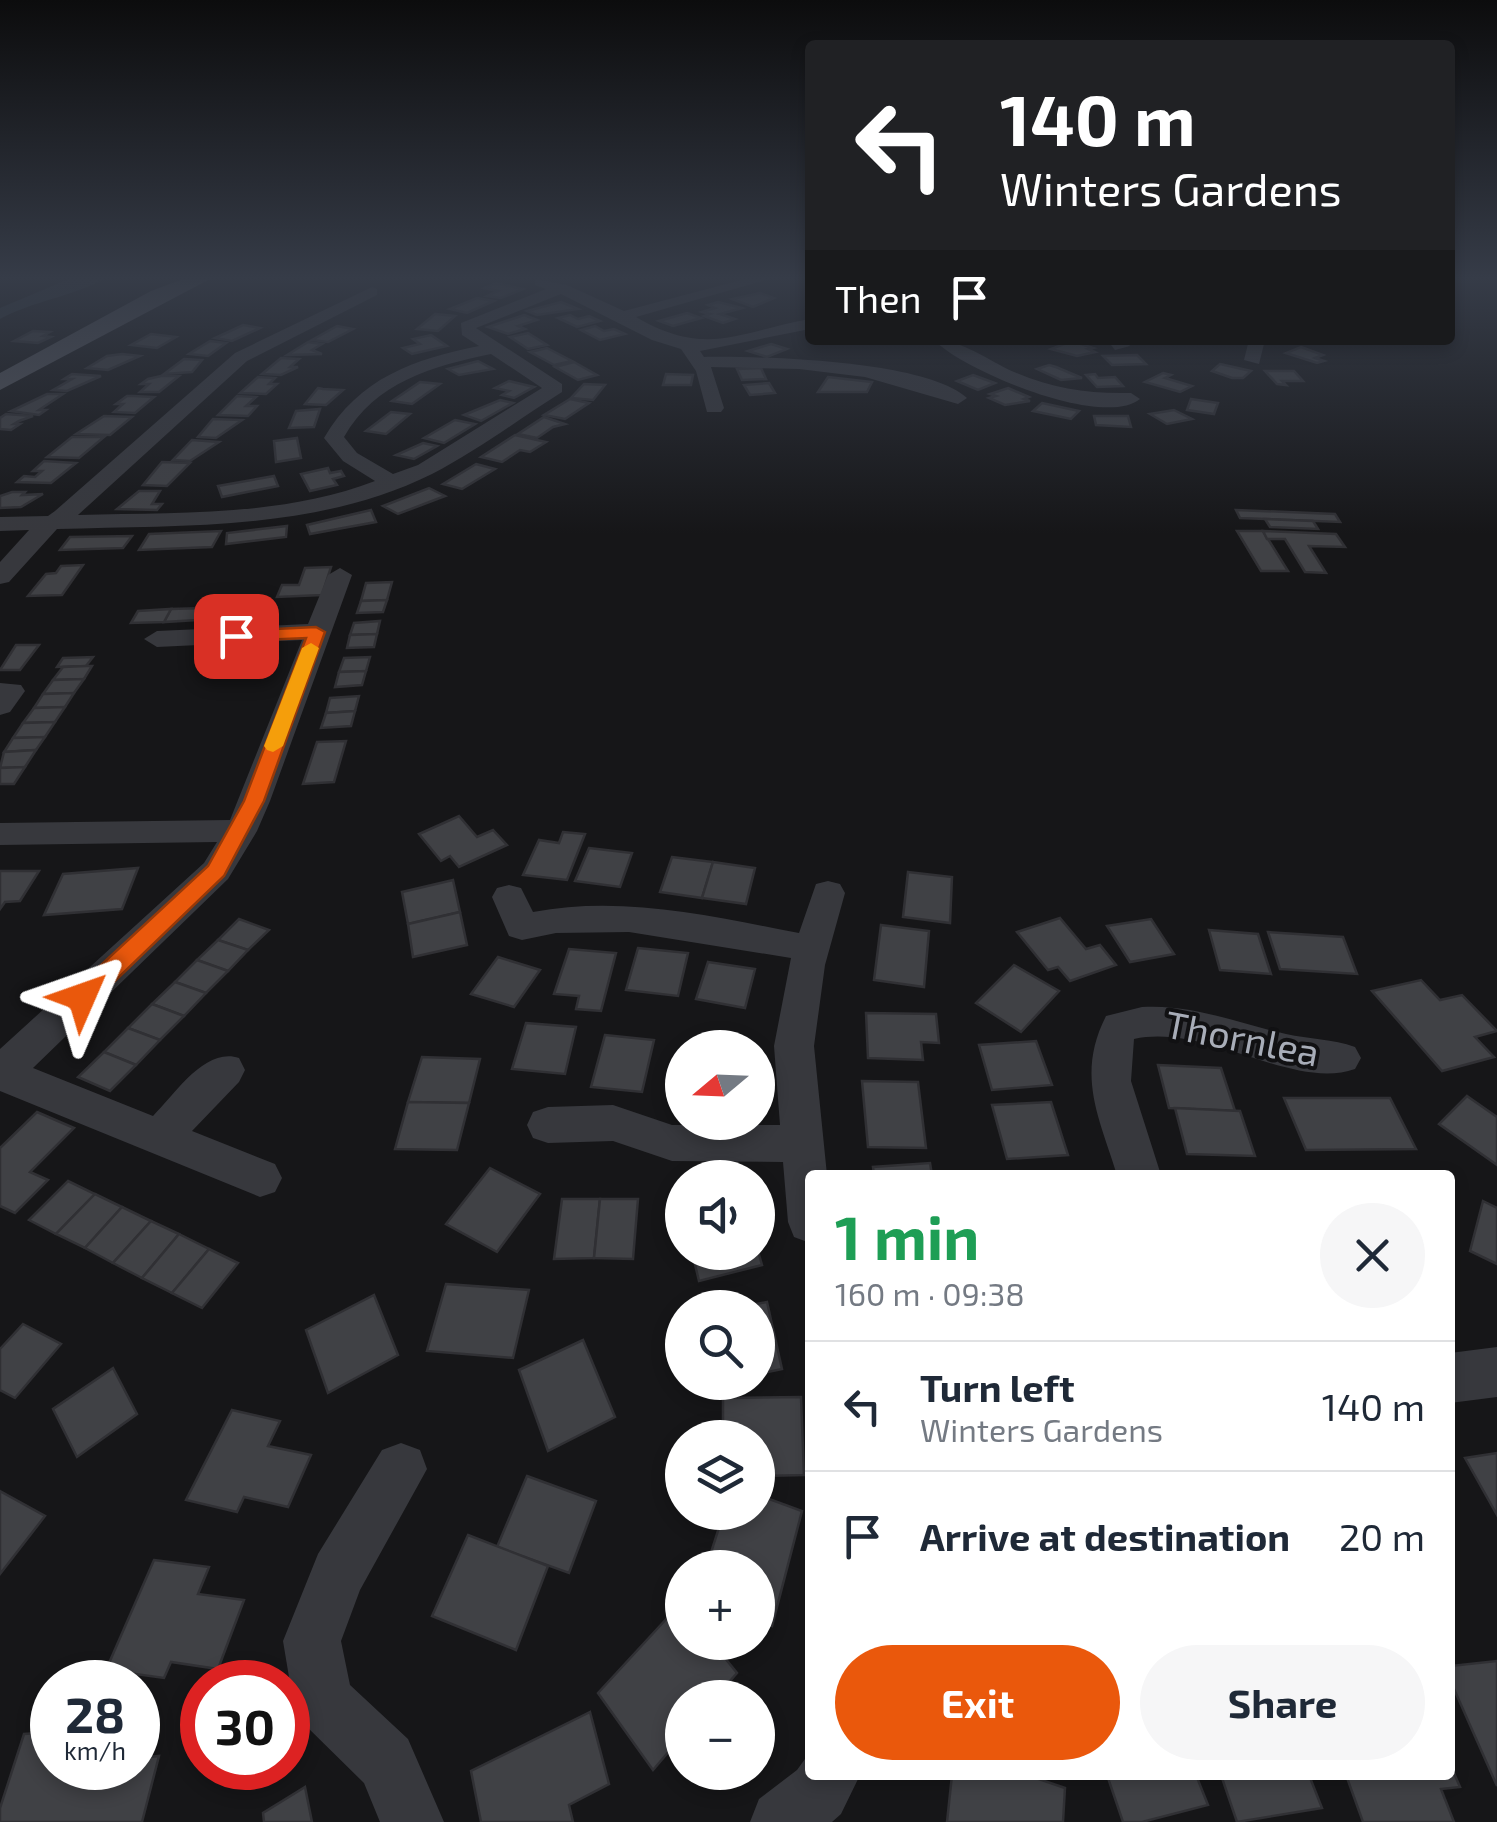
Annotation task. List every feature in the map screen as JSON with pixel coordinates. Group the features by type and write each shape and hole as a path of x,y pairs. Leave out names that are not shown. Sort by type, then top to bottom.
{"main road":[{"path":"0,383 34,364"}],"street":[{"path":"0,578 42,528 233,364"},
{"path":"393,484 350,457 334,438 341,422 366,395 427,364"},
{"path":"0,524 280,512 345,500 425,469 555,388 518,364"},
{"path":"701,364 715,400 714,408"},
{"path":"746,364 892,376 923,382 958,398"},
{"path":"984,364 1060,395 1091,400 1130,399"},
{"path":"260,1178 162,1135 1,1074 216,871 241,831 340,575"},
{"path":"157,640 316,632"},
{"path":"0,692 11,691 0,706"},
{"path":"0,834 241,831"},
{"path":"805,1183 794,1046 812,949 828,892"},
{"path":"509,897 522,927 542,922 623,920 812,949"},
{"name":"Thornlea","path":"1138,1170 1106,1062 1120,1027 1144,1020 1191,1023 1238,1033 1278,1048 1341,1058"},
{"path":"162,1135 225,1070"},
{"path":"548,1125 613,1123 672,1143 800,1144"},
{"path":"1455,1377 1497,1372"},
{"path":"401,1469 338,1574 312,1640 323,1701 386,1761 412,1822"},
{"path":"782,1822 818,1792 826,1780"}],"building":[{"path":"94,364 122,364 108,370 87,368"},
{"path":"177,364 199,364 192,372 164,374"},
{"path":"274,364 298,367 281,375 262,374"},
{"path":"484,364 493,369 459,375 448,369"},
{"path":"578,364 597,375 578,380 555,367"},
{"path":"1220,364 1251,371 1243,378 1232,378 1212,371"},
{"path":"1049,365 1082,378 1061,380 1037,369"},
{"path":"761,368 766,379 742,380 737,369"},
{"path":"1265,371 1294,371 1303,381 1277,384"},
{"path":"1163,373 1171,375 1165,378 1192,386 1180,392 1145,382"},
{"path":"72,374 101,376 67,391 53,390 72,379 64,379"},
{"path":"666,374 693,375 691,385 663,385"},
{"path":"1095,374 1098,378 1115,377 1123,386 1097,387 1086,375"},
{"path":"973,375 995,383 978,390 957,381"},
{"path":"161,376 179,376 159,392 140,392 149,384 141,384"},
{"path":"258,377 275,378 269,384 277,384 266,394 240,393"},
{"path":"828,377 872,382 867,392 818,392"},
{"path":"509,381 534,387 514,398 502,395 509,391 495,388"},
{"path":"420,382 440,384 412,404 392,401"},
{"path":"769,383 775,393 750,395 744,385"},
{"path":"584,384 605,385 593,400 571,398"},
{"path":"318,388 343,390 326,405 305,404"},
{"path":"1008,388 1030,401 1005,405 989,398 996,396 990,394"},
{"path":"47,394 63,394 39,410 46,410 39,415 11,411"},
{"path":"127,396 154,397 135,413 114,412 123,404 116,404"},
{"path":"237,396 256,397 246,406 257,406 248,416 218,415"},
{"path":"570,399 589,403 565,419 544,415"},
{"path":"1191,399 1218,403 1214,414 1187,410"},
{"path":"500,400 513,403 481,421 464,415"},
{"path":"1042,403 1079,411 1071,419 1033,411"},
{"path":"320,409 314,427 289,428 296,411"},
{"path":"1174,410 1192,419 1167,424 1150,414"},
{"path":"391,412 410,414 386,434 366,431"},
{"path":"6,414 33,416 14,424 20,424 11,430 0,429 0,418"},
{"path":"104,416 132,417 110,435 76,434"},
{"path":"1094,416 1128,416 1131,427 1096,425"},
{"path":"544,417 565,424 537,438 518,434"},
{"path":"213,419 242,420 216,438 198,437"},
{"path":"455,420 475,424 444,443 424,438"},
{"path":"515,435 546,442 530,452 520,450 502,462 481,457"},
{"path":"72,437 104,437 79,458 47,457"},
{"path":"297,438 301,458 276,462 274,441"},
{"path":"192,440 219,442 190,461 173,460"},
{"path":"423,443 437,446 414,459 396,455"},
{"path":"44,461 76,463 51,483 17,482 24,476 35,477 42,471 33,471"},
{"path":"162,462 190,463 167,486 143,485"},
{"path":"476,464 495,469 462,489 443,484"},
{"path":"328,468 330,473 341,471 344,476 333,479 337,485 310,491 301,474"},
{"path":"274,476 278,486 222,497 218,486"},
{"path":"429,488 445,496 398,514 383,506"},
{"path":"139,491 160,491 152,504 162,504 157,510 117,509"},
{"path":"12,492 43,494 21,507 0,508 0,496"},
{"path":"371,510 376,522 310,534 307,525"},
{"path":"1236,510 1335,514 1340,522 1240,518"},
{"path":"1265,519 1313,521 1318,529 1270,527"},
{"path":"287,526 286,537 226,544 227,533"},
{"path":"221,531 212,547 139,550 149,534"},
{"path":"1237,531 1263,531 1288,571 1261,571"},
{"path":"1263,531 1336,534 1345,547 1309,546 1326,573 1305,572 1285,539 1267,539"},
{"path":"132,536 123,548 60,550 70,537"},
{"path":"83,565 62,595 28,596 46,574 56,573 61,566"},
{"path":"331,567 322,595 277,597 282,585 299,585 305,568"},
{"path":"392,582 387,600 361,601 366,583"},
{"path":"387,600 383,612 357,613 361,601"},
{"path":"268,605 263,617 230,619 236,606"},
{"path":"236,606 230,619 197,620 204,608"},
{"path":"204,608 197,620 164,622 171,609"},
{"path":"171,609 164,622 131,623 138,611"},
{"path":"380,621 377,634 350,635 354,623"},
{"path":"377,634 374,647 347,648 350,635"},
{"path":"16,645 39,645 20,670 0,670"},
{"path":"93,657 86,666 57,667 63,658"},
{"path":"370,657 366,671 339,672 344,658"},
{"path":"92,666 84,679 53,680 63,667"},
{"path":"366,671 362,685 335,687 339,672"},
{"path":"84,679 74,693 43,694 53,680"},
{"path":"74,693 65,707 34,708 43,694"},
{"path":"359,696 355,711 326,713 330,698"},
{"path":"65,707 55,722 23,723 34,708"},
{"path":"355,711 351,726 321,728 326,713"},
{"path":"55,722 45,737 13,738 23,723"},
{"path":"45,737 36,750 4,752 13,738"},
{"path":"346,741 334,782 303,784 317,742"},
{"path":"36,750 25,767 0,768 4,752"},
{"path":"25,767 14,784 0,784 0,768"},
{"path":"459,816 477,837 493,830 507,845 459,867 450,856 441,861 419,834"},
{"path":"563,832 585,834 567,880 523,875 539,840 559,843"},
{"path":"589,848 632,853 620,887 575,881"},
{"path":"672,857 713,862 702,898 660,892"},
{"path":"713,862 755,868 746,904 702,898"},
{"path":"138,868 122,909 44,915 63,874"},
{"path":"0,871 39,871 20,901 5,902 0,909"},
{"path":"908,872 952,877 950,923 903,917"},
{"path":"453,880 460,912 408,924 402,892"},
{"path":"460,912 467,945 413,957 408,924"},
{"path":"1060,918 1086,949 1100,945 1116,965 1070,981 1058,967 1048,970 1017,932"},
{"path":"239,919 269,930 248,950 218,940"},
{"path":"1151,919 1174,954 1130,962 1107,926"},
{"path":"881,925 929,931 924,987 874,980"},
{"path":"1209,930 1258,934 1271,974 1220,970"},
{"path":"1268,932 1343,937 1357,974 1280,969"},
{"path":"218,940 248,950 228,971 197,960"},
{"path":"638,948 688,953 678,996 626,990"},
{"path":"569,949 616,953 601,1011 576,1009 579,996 554,994"},
{"path":"498,957 540,970 514,1007 471,994"},
{"path":"197,960 228,971 206,993 175,982"},
{"path":"708,962 755,969 745,1008 696,999"},
{"path":"1014,965 1059,991 1021,1032 976,1003"},
{"path":"1421,980 1440,1000 1462,995 1497,1031 1475,1037 1494,1057 1442,1071 1372,991"},
{"path":"175,982 206,993 184,1016 152,1004"},
{"path":"152,1004 184,1016 160,1040 128,1028"},
{"path":"866,1013 936,1014 939,1043 921,1042 923,1060 868,1058"},
{"path":"526,1023 576,1027 565,1074 512,1069"},
{"path":"128,1028 160,1040 136,1065 104,1052"},
{"path":"605,1035 654,1040 642,1092 591,1087"},
{"path":"1036,1041 1052,1085 992,1090 979,1045"},
{"path":"104,1052 136,1065 110,1091 78,1077"},
{"path":"422,1057 480,1059 469,1103 408,1102"},
{"path":"1158,1065 1221,1068 1235,1111 1169,1108"},
{"path":"862,1081 918,1082 926,1148 868,1147"},
{"path":"1467,1096 1497,1117 1497,1165 1439,1124"},
{"path":"1284,1098 1390,1098 1416,1149 1306,1150"},
{"path":"408,1102 469,1103 457,1150 395,1149"},
{"path":"1051,1102 1068,1155 1007,1159 992,1105"},
{"path":"1175,1108 1240,1111 1255,1156 1187,1154"},
{"path":"37,1112 74,1128 30,1172 48,1180 15,1213 0,1206 0,1148"},
{"path":"930,1163 931,1170 873,1170 873,1167"},
{"path":"490,1168 540,1194 497,1252 446,1224"},
{"path":"68,1181 95,1194 56,1234 29,1220"},
{"path":"95,1194 122,1207 85,1248 56,1234"},
{"path":"562,1199 600,1199 594,1258 554,1259"},
{"path":"600,1199 638,1199 633,1259 594,1258"},
{"path":"1483,1201 1497,1208 1497,1264 1470,1251"},
{"path":"122,1207 151,1221 113,1263 85,1248"},
{"path":"151,1221 179,1234 142,1278 113,1263"},
{"path":"179,1234 209,1249 172,1293 142,1278"},
{"path":"209,1249 238,1263 202,1308 172,1293"},
{"path":"696,1270 742,1270 699,1281"},
{"path":"446,1284 529,1290 513,1358 427,1351"},
{"path":"374,1295 398,1355 328,1393 306,1330"},
{"path":"23,1324 61,1344 15,1398 0,1390 0,1349"},
{"path":"775,1338 782,1369 775,1370"},
{"path":"583,1340 615,1417 548,1451 519,1370"},
{"path":"113,1368 137,1414 77,1457 53,1409"},
{"path":"801,1397 804,1475 775,1476 775,1420 723,1420 723,1400"},
{"path":"232,1410 280,1421 268,1446 311,1455 288,1507 244,1497 237,1512 186,1500"},
{"path":"1497,1453 1497,1515 1465,1458"},
{"path":"527,1476 596,1501 569,1573 497,1547"},
{"path":"0,1491 45,1516 0,1574"},
{"path":"775,1501 802,1511 775,1614 775,1550 712,1550 718,1530 775,1530"},
{"path":"468,1535 548,1566 516,1650 432,1616"},
{"path":"154,1560 209,1567 198,1594 244,1600 221,1660 171,1662 164,1678 160,1677 160,1660 110,1660"},
{"path":"665,1620 665,1660 727,1660 737,1673 731,1680 665,1680 665,1756 653,1770 598,1693"},
{"path":"1497,1661 1497,1786 1455,1691 1455,1665"},
{"path":"590,1712 609,1784 569,1805 573,1822 481,1822 471,1771"},
{"path":"24,1734 30,1734 30,1790 150,1790 142,1822 0,1822 0,1808"},
{"path":"1455,1776 1460,1787 1441,1789 1454,1822 1363,1822 1348,1780 1455,1780"},
{"path":"951,1780 1042,1780 1065,1788 1063,1822 947,1822"},
{"path":"1109,1780 1198,1780 1208,1805 1142,1822 1123,1822"},
{"path":"1223,1780 1311,1780 1322,1808 1237,1822"},
{"path":"306,1790 312,1822 264,1822 263,1813"}],"slow traffic":[{"path":"273,746 311,648"}],"route":[{"path":"82,997 216,871 254,801 316,632 236,636"}]}
